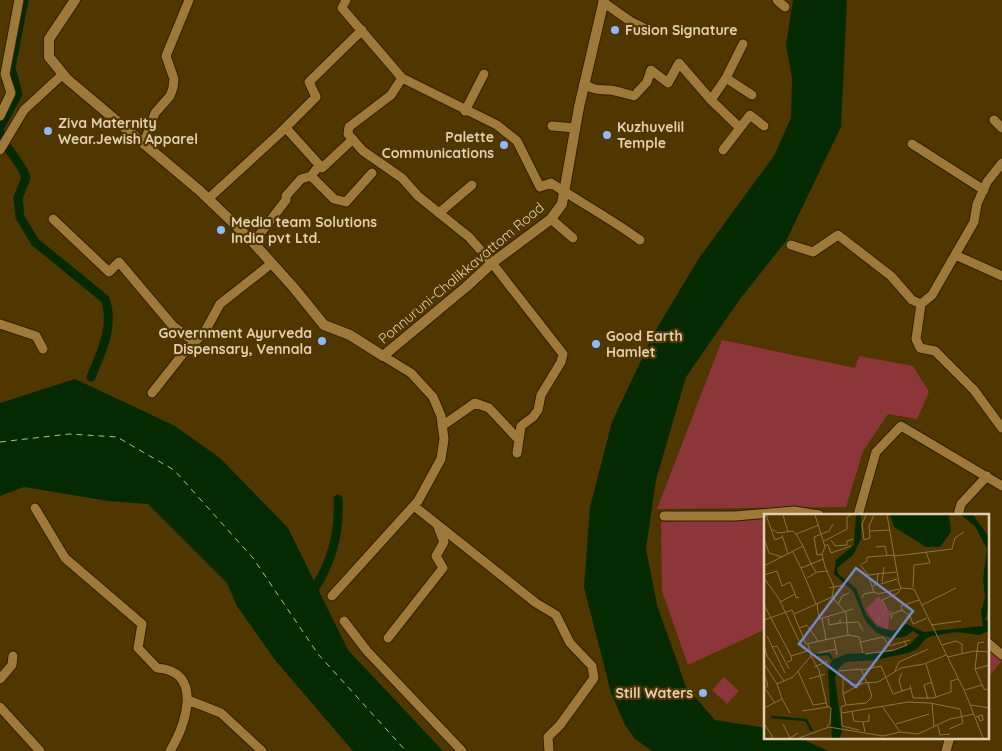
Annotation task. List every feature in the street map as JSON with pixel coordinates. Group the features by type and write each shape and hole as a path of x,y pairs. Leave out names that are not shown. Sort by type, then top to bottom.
{"street":[{"path":"0,116 11,93 5,74 19,0"},
{"name":"Ponnuruni-Chalikkavattom Road","path":"75,0 49,39 49,57 63,74 208,199 254,243 324,325 350,335 383,356 492,263 551,219 562,204 575,128 603,1"},
{"path":"144,144 155,113 170,96 173,88 174,79 166,56 189,0"},
{"path":"346,0 342,8 402,78 497,126 517,141 540,187 551,183 564,193 601,212 640,240"},
{"path":"777,0 785,7"},
{"path":"603,1 630,21 648,30"},
{"path":"208,199 286,128 316,96 309,82 362,30"},
{"path":"711,100 726,78 743,44"},
{"path":"584,84 592,89 604,92 608,90 634,96 647,82 651,70 668,83 679,63 711,100 740,128"},
{"path":"0,150 24,110 63,74"},
{"path":"465,111 484,74"},
{"path":"402,78 390,95 349,127 348,134 363,150 402,178 418,196 469,237 492,263 563,354 562,362 541,395 538,410 533,418 521,426 517,453"},
{"path":"726,78 752,95"},
{"path":"723,150 750,115 764,126"},
{"path":"994,120 1002,128"},
{"path":"552,126 575,128"},
{"path":"286,128 322,168"},
{"path":"254,243 286,200 286,196 301,179 311,176 318,167 322,168 353,139"},
{"path":"912,144 984,190"},
{"path":"1002,163 977,204 974,222 932,295 921,304 916,339 920,348 935,351 974,390 1002,428"},
{"path":"311,176 334,200 346,202 372,173"},
{"path":"440,213 472,186"},
{"path":"53,219 109,272 119,262 173,326 195,342"},
{"path":"551,219 573,238"},
{"path":"791,245 813,252 838,235 891,276 912,300 921,304"},
{"path":"955,255 1002,276"},
{"path":"152,393 204,333 220,304 272,264"},
{"path":"0,324 36,336 43,349"},
{"path":"332,596 414,506 440,459 444,439 441,416 429,392 412,373 383,356"},
{"path":"442,426 475,403 489,408 518,439"},
{"path":"858,514 876,452 901,426 1002,486"},
{"path":"958,514 961,504 987,476"},
{"path":"414,506 536,603 556,615 570,643 592,666 594,678 560,725 548,737 549,751"},
{"path":"35,508 65,558 142,624 138,648 157,668 169,669 186,685 188,700 180,736 170,751"},
{"path":"664,516 736,516 794,511 813,514"},
{"path":"388,638 442,568 436,556 444,542 437,524"},
{"path":"344,621 367,651 462,751"},
{"path":"990,645 1002,655"},
{"path":"0,679 12,665 13,656"},
{"path":"188,700 221,712 262,751"},
{"path":"0,707 40,751"},
{"path":"946,751 950,738"}],"shaded area":[{"path":"793,0 847,0 841,127 786,241 740,299 686,377 656,480 646,549 657,605 686,687 715,720 764,728 764,738 800,738 828,751 652,751 635,739 625,725 611,693 584,587 590,507 612,422 654,333 699,258 774,156 791,118 792,78 786,45"},
{"path":"722,340 855,368 859,356 913,366 929,392 917,419 888,414 863,451 846,507 657,509"},
{"path":"75,379 175,426 220,458 288,528 348,650 443,751 353,751 275,660 237,606 227,583 148,504 108,501 24,487 0,496 0,403"},
{"path":"764,518 764,630 688,665 662,591 661,522"},
{"path":"990,651 1002,661 990,675"},
{"path":"724,677 739,691 727,704 712,690"}],"waterway":[{"path":"0,127 18,94 11,68 24,0"},
{"path":"0,132 1,138 22,168 26,178 18,198 20,217 35,242 105,299 108,309 108,329 91,377"},
{"path":"315,588 334,546 338,523 338,499"}],"ferry route":[{"path":"0,442 69,434 117,437 174,470 253,558 318,654 406,751"}],"place":[{"name":"Fusion Signature","path":"615,30"},
{"name":"Ziva Maternity Wear.Jewish Apparel","path":"48,131"},
{"name":"Kuzhuvelil Temple","path":"607,135"},
{"name":"Palette Communications","path":"504,145"},
{"name":"Media team Solutions India pvt Ltd.","path":"221,230"},
{"name":"Government Ayurveda Dispensary, Vennala","path":"322,341"},
{"name":"Good Earth Hamlet","path":"596,344"},
{"name":"Still Waters","path":"703,693"}]}
